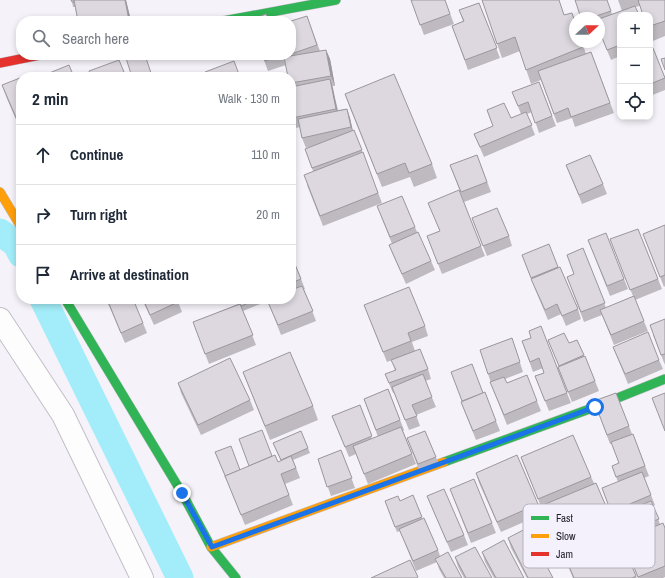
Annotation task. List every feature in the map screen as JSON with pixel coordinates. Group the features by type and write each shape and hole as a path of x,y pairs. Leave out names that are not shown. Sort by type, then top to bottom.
{"street":[{"path":"250,16 336,0"},
{"path":"0,62 16,59"},
{"path":"0,192 16,219"},
{"path":"67,304 182,493 212,547 236,578"},
{"path":"0,319 63,415 142,578"},
{"path":"212,547 595,407 665,379"}],"building":[{"path":"74,0 125,0 128,16 77,16"},
{"path":"411,0 445,0 450,14 420,25"},
{"path":"482,0 559,0 564,15 569,14 569,48 581,48 526,70 515,37 497,44"},
{"path":"575,0 607,0 611,11 605,13 579,12"},
{"path":"638,0 665,0 665,21 653,25 653,12 642,12"},
{"path":"479,3 497,48 465,60 452,26 464,21 459,10"},
{"path":"635,6 638,12 618,12"},
{"path":"617,12 617,46 607,50 605,45 605,17"},
{"path":"307,16 317,45 296,52 296,19"},
{"path":"653,48 665,78 653,83"},
{"path":"326,50 331,76 296,82 296,72 287,72 285,60 296,60 296,55"},
{"path":"591,52 610,103 571,117 568,108 554,114 538,71"},
{"path":"665,58 665,70 661,59"},
{"path":"119,60 124,72 89,72"},
{"path":"127,60 147,60 151,72 130,72"},
{"path":"234,61 238,72 205,72"},
{"path":"69,65 72,72 52,72"},
{"path":"394,74 432,164 409,173 405,163 377,174 345,94"},
{"path":"330,79 336,109 296,117 296,86"},
{"path":"16,80 16,117 2,85"},
{"path":"539,82 552,116 535,123 528,102 518,106 512,92"},
{"path":"504,103 511,118 526,112 532,125 480,147 474,134 493,126 487,110"},
{"path":"347,109 351,127 302,138 298,119"},
{"path":"354,130 362,150 312,168 305,149"},
{"path":"363,152 378,193 320,216 304,175"},
{"path":"477,155 487,182 461,192 450,165"},
{"path":"590,155 603,184 579,195 566,165"},
{"path":"459,190 481,246 438,264 427,236 440,231 428,203"},
{"path":"402,196 415,227 390,237 377,206"},
{"path":"497,208 509,236 483,246 472,218"},
{"path":"665,225 665,275 660,277 643,234"},
{"path":"638,229 658,279 630,290 610,239"},
{"path":"418,232 431,261 402,274 389,245"},
{"path":"606,233 624,279 607,286 588,240"},
{"path":"549,244 558,267 531,278 522,255"},
{"path":"583,248 605,303 581,312 567,277 574,274 567,255"},
{"path":"296,267 301,279 296,281"},
{"path":"560,267 578,309 562,316 557,304 545,310 531,279"},
{"path":"302,286 313,311 278,325 269,304 296,304 296,288"},
{"path":"409,287 425,326 408,333 411,341 383,352 364,305"},
{"path":"634,296 644,321 611,335 600,310"},
{"path":"109,304 135,304 143,323 121,333"},
{"path":"145,304 174,304 150,315"},
{"path":"240,304 253,335 205,354 193,322"},
{"path":"665,319 665,354 661,355 650,325"},
{"path":"541,326 567,393 545,401 535,376 544,373 539,358 530,362 522,341 531,338 529,331"},
{"path":"648,332 659,360 625,374 613,347"},
{"path":"564,333 569,343 577,340 584,355 559,366 548,340"},
{"path":"512,338 520,362 488,374 480,350"},
{"path":"420,349 428,369 389,383 385,374 396,370 391,360"},
{"path":"290,352 313,406 265,426 243,372"},
{"path":"585,356 595,381 568,392 558,367"},
{"path":"230,358 250,400 198,425 178,383"},
{"path":"472,364 483,393 462,401 451,372"},
{"path":"423,374 432,397 412,405 417,416 405,420 392,387"},
{"path":"527,375 537,401 504,415 490,382 504,377 507,383"},
{"path":"388,389 400,420 376,430 364,399"},
{"path":"485,392 496,421 473,431 461,402"},
{"path":"616,393 629,426 607,435 594,401"},
{"path":"665,393 665,431 652,398"},
{"path":"360,405 372,436 345,447 332,416"},
{"path":"401,427 412,454 364,474 353,446"},
{"path":"262,430 272,456 249,466 239,439"},
{"path":"301,431 308,448 281,460 273,443"},
{"path":"425,431 436,457 418,464 407,438"},
{"path":"633,434 645,466 616,477 612,466 619,463 611,442"},
{"path":"573,435 591,477 538,499 521,457"},
{"path":"231,446 240,470 225,476 215,452"},
{"path":"341,450 352,478 327,487 318,459"},
{"path":"275,455 278,462 291,456 296,468 281,474 289,495 241,515 225,476"},
{"path":"517,455 538,504 523,504 523,511 497,522 476,473"},
{"path":"642,472 651,495 630,504 608,504 602,488"},
{"path":"474,479 492,523 468,533 450,489"},
{"path":"596,483 605,504 545,504"},
{"path":"444,489 464,535 447,542 427,496"},
{"path":"413,495 422,517 395,527 385,501 398,496 400,501"},
{"path":"651,501 652,504 643,504"},
{"path":"655,510 659,519 655,521"},
{"path":"424,518 438,550 413,561 399,529"},
{"path":"663,523 665,528 665,566 638,577 634,568 655,568 655,526"},
{"path":"523,530 523,568 508,538"},
{"path":"504,540 524,578 496,578 482,552"},
{"path":"475,547 492,578 466,578 455,557"},
{"path":"448,552 462,578 446,578 435,559"},
{"path":"410,560 418,577 416,578 371,578"},
{"path":"523,568 548,568 553,578 528,578"},
{"path":"570,568 633,568 636,576 632,578 574,578"}],"waterway":[{"path":"0,232 16,244"},
{"path":"45,304 180,578"}],"traffic: fast":[{"path":"250,16 336,0"},
{"path":"68,304 182,493 211,547 236,578"},
{"path":"444,462 595,407 665,379"}],"traffic: slow":[{"path":"0,192 16,219"},
{"path":"211,547 444,462"}],"traffic: jam":[{"path":"0,63 16,60"}],"route":[{"path":"182,493 212,547 595,407"}]}
